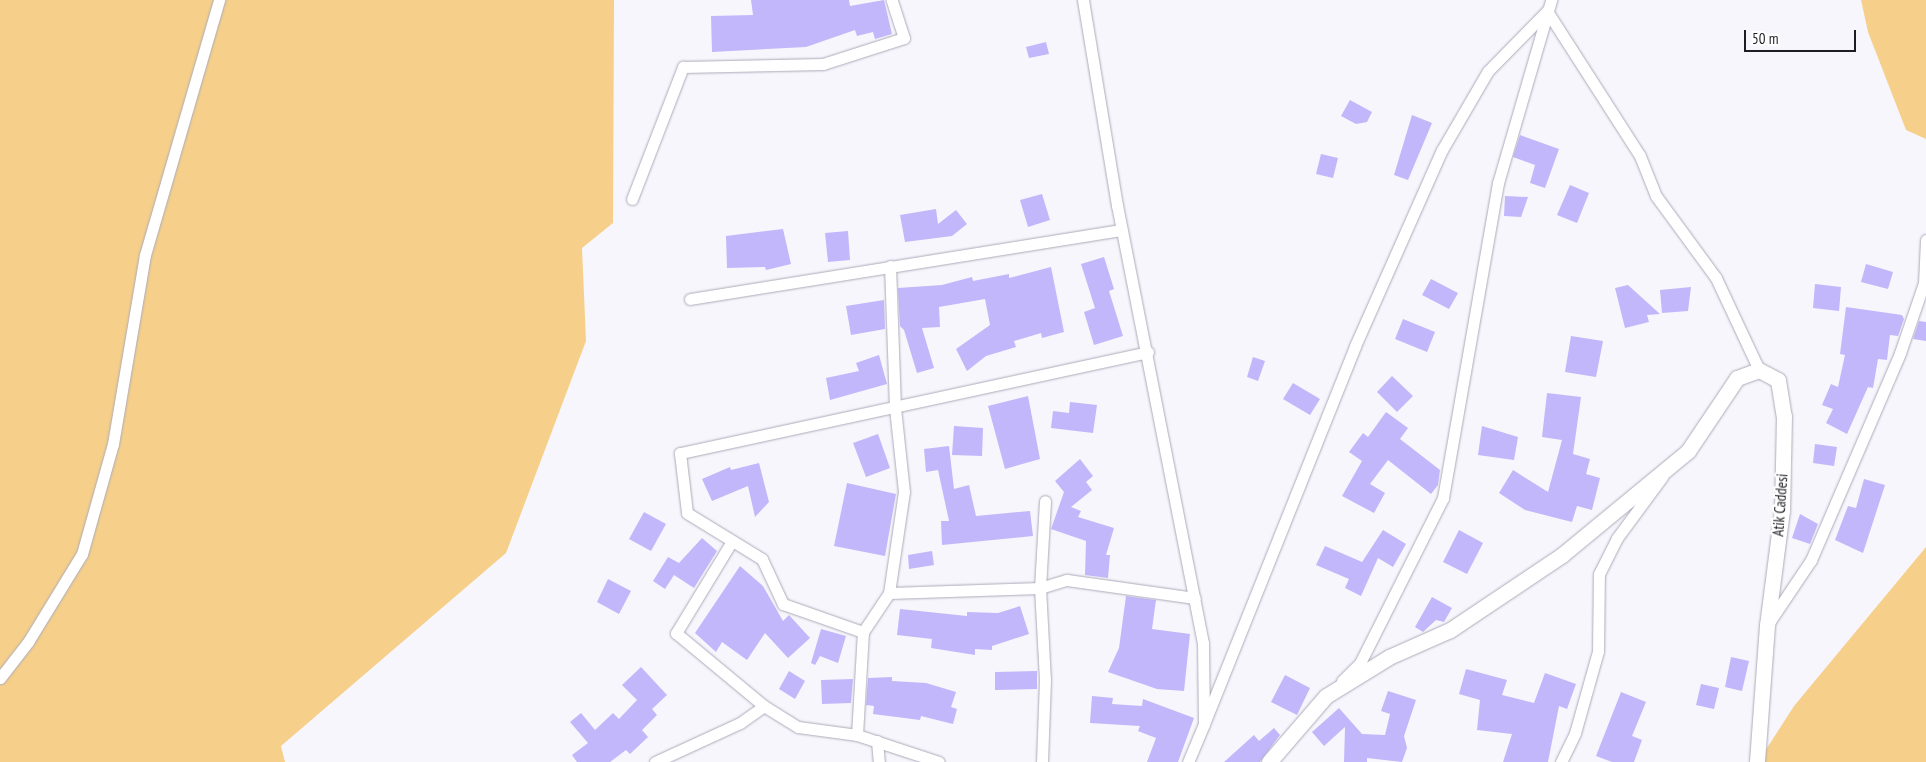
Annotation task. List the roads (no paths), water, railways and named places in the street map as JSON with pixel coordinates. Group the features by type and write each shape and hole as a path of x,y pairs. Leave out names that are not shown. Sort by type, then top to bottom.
{"street":[{"path":"0,678 28,642 82,554 113,444 145,256 219,0"},
{"path":"632,199 683,67 823,64 904,38 892,0"},
{"path":"1083,0 1122,230 1148,352 1203,643 1204,724"},
{"path":"1326,696 1389,657 1450,630 1562,555 1688,451 1736,378 1759,370 1716,278 1656,196 1640,156 1549,5"},
{"path":"1269,762 1326,696 1360,663 1444,498 1498,183 1549,5"},
{"path":"1188,762 1355,346 1442,150 1488,71 1549,5"},
{"path":"690,299 1122,230"},
{"path":"1767,625 1811,560 1900,353 1924,283 1926,240"},
{"path":"857,735 863,632 889,594 904,492 894,408 890,266"},
{"path":"863,632 784,604 762,559 686,513 680,453 1148,352"},
{"name":"Atik Caddesi","path":"1757,762 1767,625 1782,510 1784,416 1778,380 1759,370"},
{"path":"1561,762 1575,733 1598,651 1599,574 1617,538 1672,464"},
{"path":"1042,762 1045,680 1040,588 1045,501"},
{"path":"732,541 676,633 764,706 798,727 857,735 939,762"},
{"path":"889,594 1040,588 1067,580 1195,598"},
{"path":"655,762 740,723 764,706"},
{"path":"876,741 879,762"}]}
